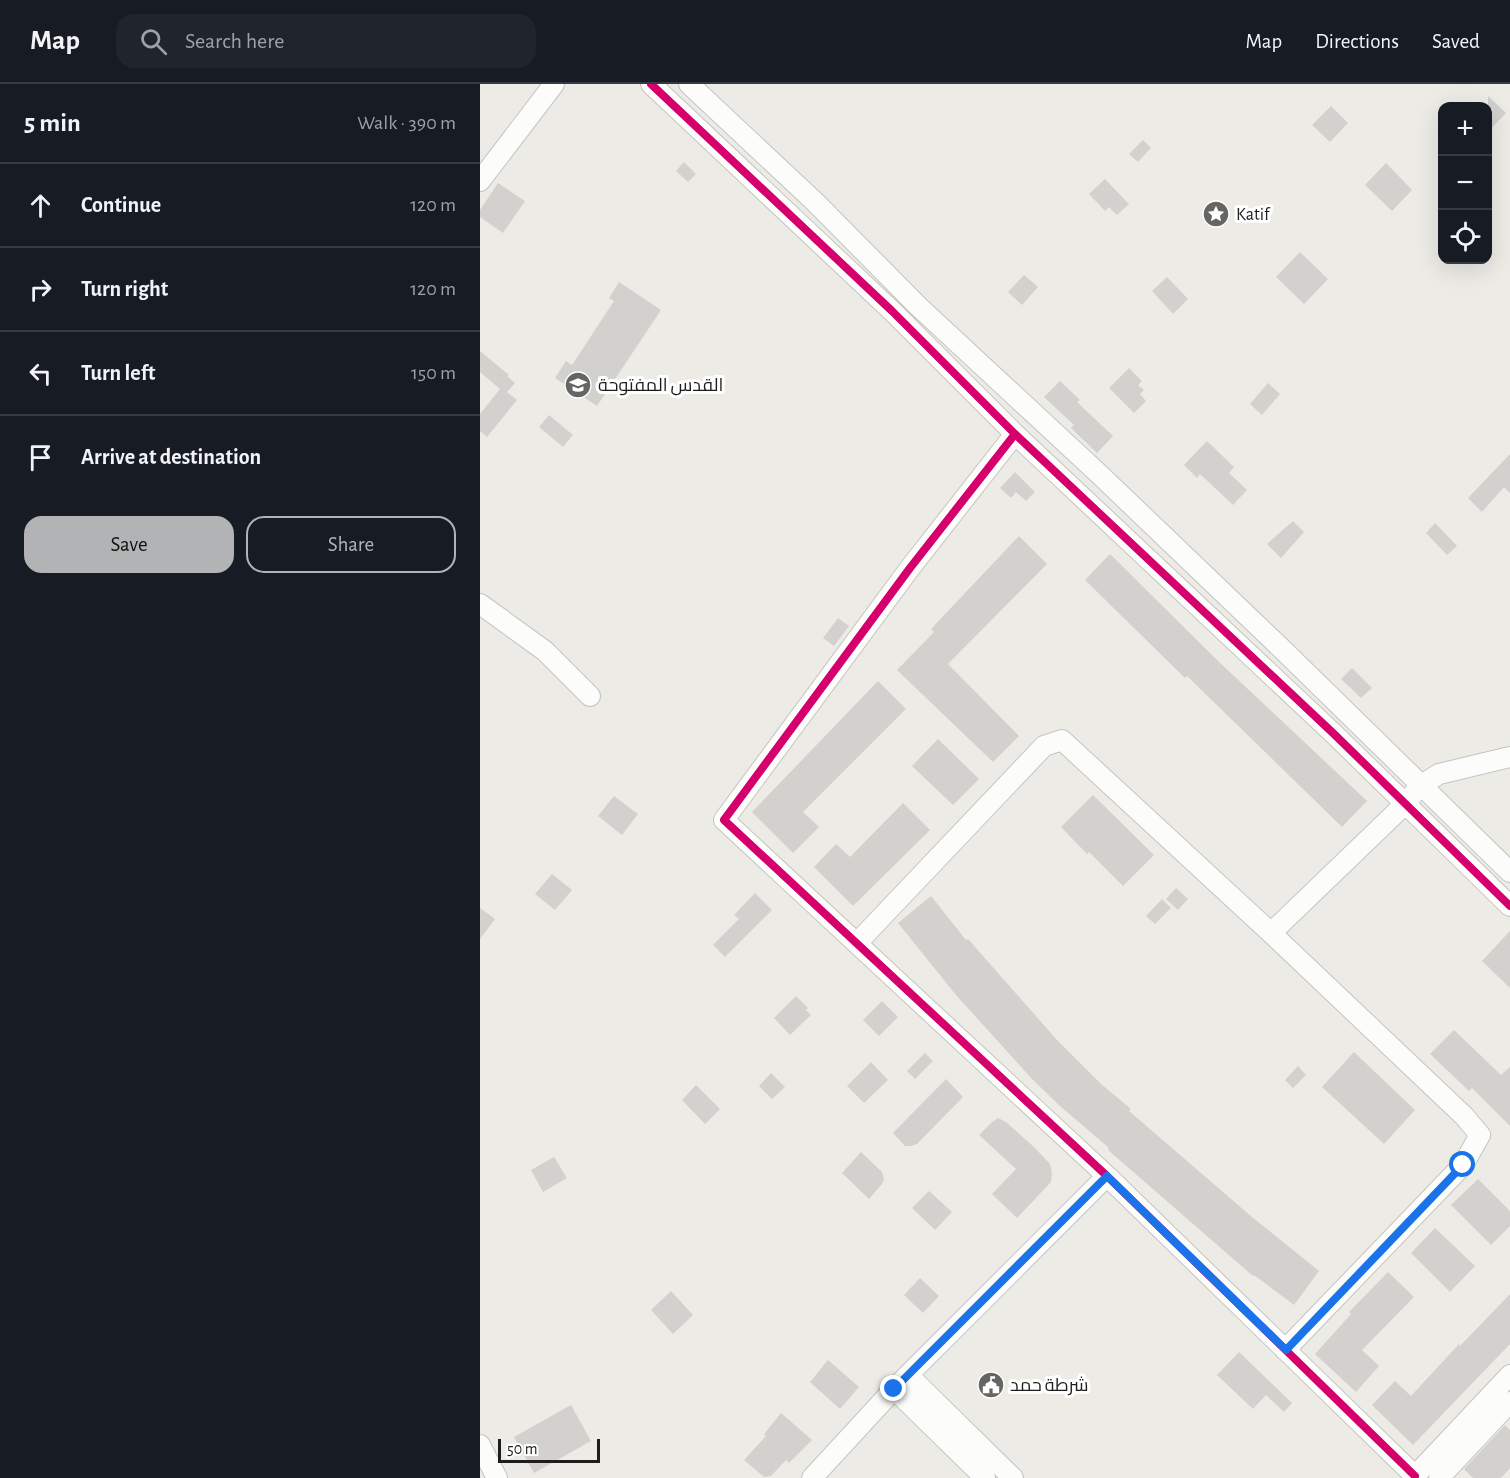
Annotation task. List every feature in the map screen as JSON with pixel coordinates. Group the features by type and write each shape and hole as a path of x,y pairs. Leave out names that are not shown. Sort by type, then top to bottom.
{"street":[{"path":"480,181 554,84"},
{"path":"651,84 892,311 1015,434 1334,734 1404,805 1510,906"},
{"path":"689,84 815,202 918,306 1098,472 1510,872"},
{"path":"1015,434 910,568 724,820 1107,1176 1414,1477 1510,1375"},
{"path":"480,604 545,651 590,696"},
{"path":"858,943 1044,746 1062,740 1271,933 1464,1116 1480,1135 1463,1165 1286,1350"},
{"path":"1271,933 1404,805 1420,786 1439,774 1510,757"},
{"path":"812,1478 901,1382 1107,1176"},
{"path":"901,1382 985,1478"},
{"path":"901,1382 1013,1478"},
{"path":"1439,1478 1510,1402"}],"building":[{"path":"1488,96 1506,113 1492,128 1492,102 1488,102"},
{"path":"1331,106 1348,123 1330,142 1312,125"},
{"path":"1143,140 1151,148 1138,162 1129,154"},
{"path":"684,162 696,174 688,182 676,171"},
{"path":"1386,163 1412,190 1392,211 1365,185"},
{"path":"1105,179 1129,204 1117,215 1109,207 1105,211 1089,194"},
{"path":"498,183 525,201 503,233 480,217 480,210"},
{"path":"1300,252 1328,279 1304,304 1276,277"},
{"path":"1024,275 1038,287 1022,305 1008,292"},
{"path":"1167,277 1188,299 1173,314 1152,291"},
{"path":"619,282 661,310 597,406 555,378 566,361 572,365 614,301 609,298"},
{"path":"480,351 509,375 507,376 515,383 507,392 517,400 487,437 480,431 480,414 500,389 480,372"},
{"path":"1129,368 1142,381 1138,385 1144,390 1140,394 1146,401 1134,413 1109,388"},
{"path":"1060,381 1080,400 1077,402 1113,436 1097,453 1071,428 1074,425 1044,397"},
{"path":"1268,383 1280,394 1262,415 1250,404"},
{"path":"549,415 573,435 563,447 539,427"},
{"path":"1207,441 1234,467 1229,473 1247,490 1233,505 1200,474 1197,478 1184,465"},
{"path":"1510,454 1510,493 1504,487 1482,512 1468,498"},
{"path":"1015,472 1035,492 1026,501 1016,492 1011,498 1000,488"},
{"path":"1293,521 1304,532 1281,558 1267,544"},
{"path":"1435,523 1457,546 1447,555 1426,533"},
{"path":"1019,536 1047,564 948,664 1019,736 993,762 897,670 934,632 931,629"},
{"path":"1110,554 1216,659 1367,801 1342,827 1085,580"},
{"path":"838,618 849,626 834,646 823,638"},
{"path":"1352,668 1372,688 1361,698 1341,679"},
{"path":"878,681 906,709 803,812 819,827 793,853 752,812"},
{"path":"938,739 979,779 953,805 912,766"},
{"path":"1093,795 1154,855 1123,886 1061,827"},
{"path":"614,796 638,814 622,835 598,816"},
{"path":"903,803 930,830 853,906 814,867 836,844 850,857"},
{"path":"552,874 572,890 555,910 535,894"},
{"path":"1176,888 1188,899 1178,910 1166,899"},
{"path":"755,893 772,910 725,957 713,945 739,919 734,915"},
{"path":"931,896 966,940 968,939 1057,1040 1101,1084 1252,1217 1319,1271 1294,1305 1253,1276 1060,1106 1032,1079 956,995 898,923"},
{"path":"1162,899 1171,908 1155,924 1146,916"},
{"path":"480,908 495,919 480,939"},
{"path":"1510,931 1510,988 1482,961"},
{"path":"796,996 808,1008 806,1010 811,1015 790,1035 774,1018"},
{"path":"882,1001 898,1017 879,1036 863,1020"},
{"path":"1454,1030 1501,1075 1510,1067 1510,1126 1472,1088 1469,1091 1430,1054"},
{"path":"1354,1052 1415,1110 1384,1144 1322,1087"},
{"path":"925,1053 933,1061 915,1079 907,1071"},
{"path":"871,1062 888,1080 864,1103 847,1086"},
{"path":"1298,1066 1306,1075 1293,1088 1285,1080"},
{"path":"771,1073 785,1087 772,1099 759,1086"},
{"path":"946,1079 963,1097 917,1144 905,1146 893,1133"},
{"path":"696,1085 720,1109 705,1124 682,1100"},
{"path":"998,1118 1006,1122 1034,1147 1050,1164 1052,1173 1051,1182 1017,1218 992,1194 1016,1169 979,1135"},
{"path":"861,1152 882,1172 884,1179 869,1199 842,1173"},
{"path":"554,1157 567,1178 543,1192 531,1170"},
{"path":"1478,1179 1510,1211 1510,1226 1491,1245 1451,1205"},
{"path":"929,1191 952,1212 935,1230 912,1208"},
{"path":"1435,1228 1475,1266 1450,1292 1411,1253"},
{"path":"1388,1272 1414,1297 1362,1350 1379,1366 1356,1392 1315,1354 1351,1314 1349,1312"},
{"path":"920,1278 939,1296 923,1313 904,1295"},
{"path":"671,1291 693,1315 673,1334 651,1310"},
{"path":"1510,1294 1510,1344 1413,1445 1372,1405 1395,1381 1411,1396"},
{"path":"1239,1352 1292,1403 1284,1412 1266,1395 1253,1409 1217,1375"},
{"path":"828,1360 859,1387 840,1409 810,1382"},
{"path":"571,1405 591,1441 534,1473 514,1437"},
{"path":"781,1413 812,1440 789,1463 786,1460 771,1476 764,1477 744,1460 766,1436 764,1434"},
{"path":"1505,1425 1510,1430 1510,1468 1501,1478 1473,1478 1464,1469"}],"cycle path":[{"path":"651,84 892,311 1015,434 1334,734 1510,906"},
{"path":"1015,434 910,568 724,820 1107,1176 1415,1476"}],"place":[{"name":"Katif","path":"1216,214"},
{"name":"القدس المفتوحة","path":"578,385"},
{"name":"شرطة حمد","path":"991,1385"}],"route":[{"path":"894,1389 1107,1176 1286,1350 1463,1165"}]}
